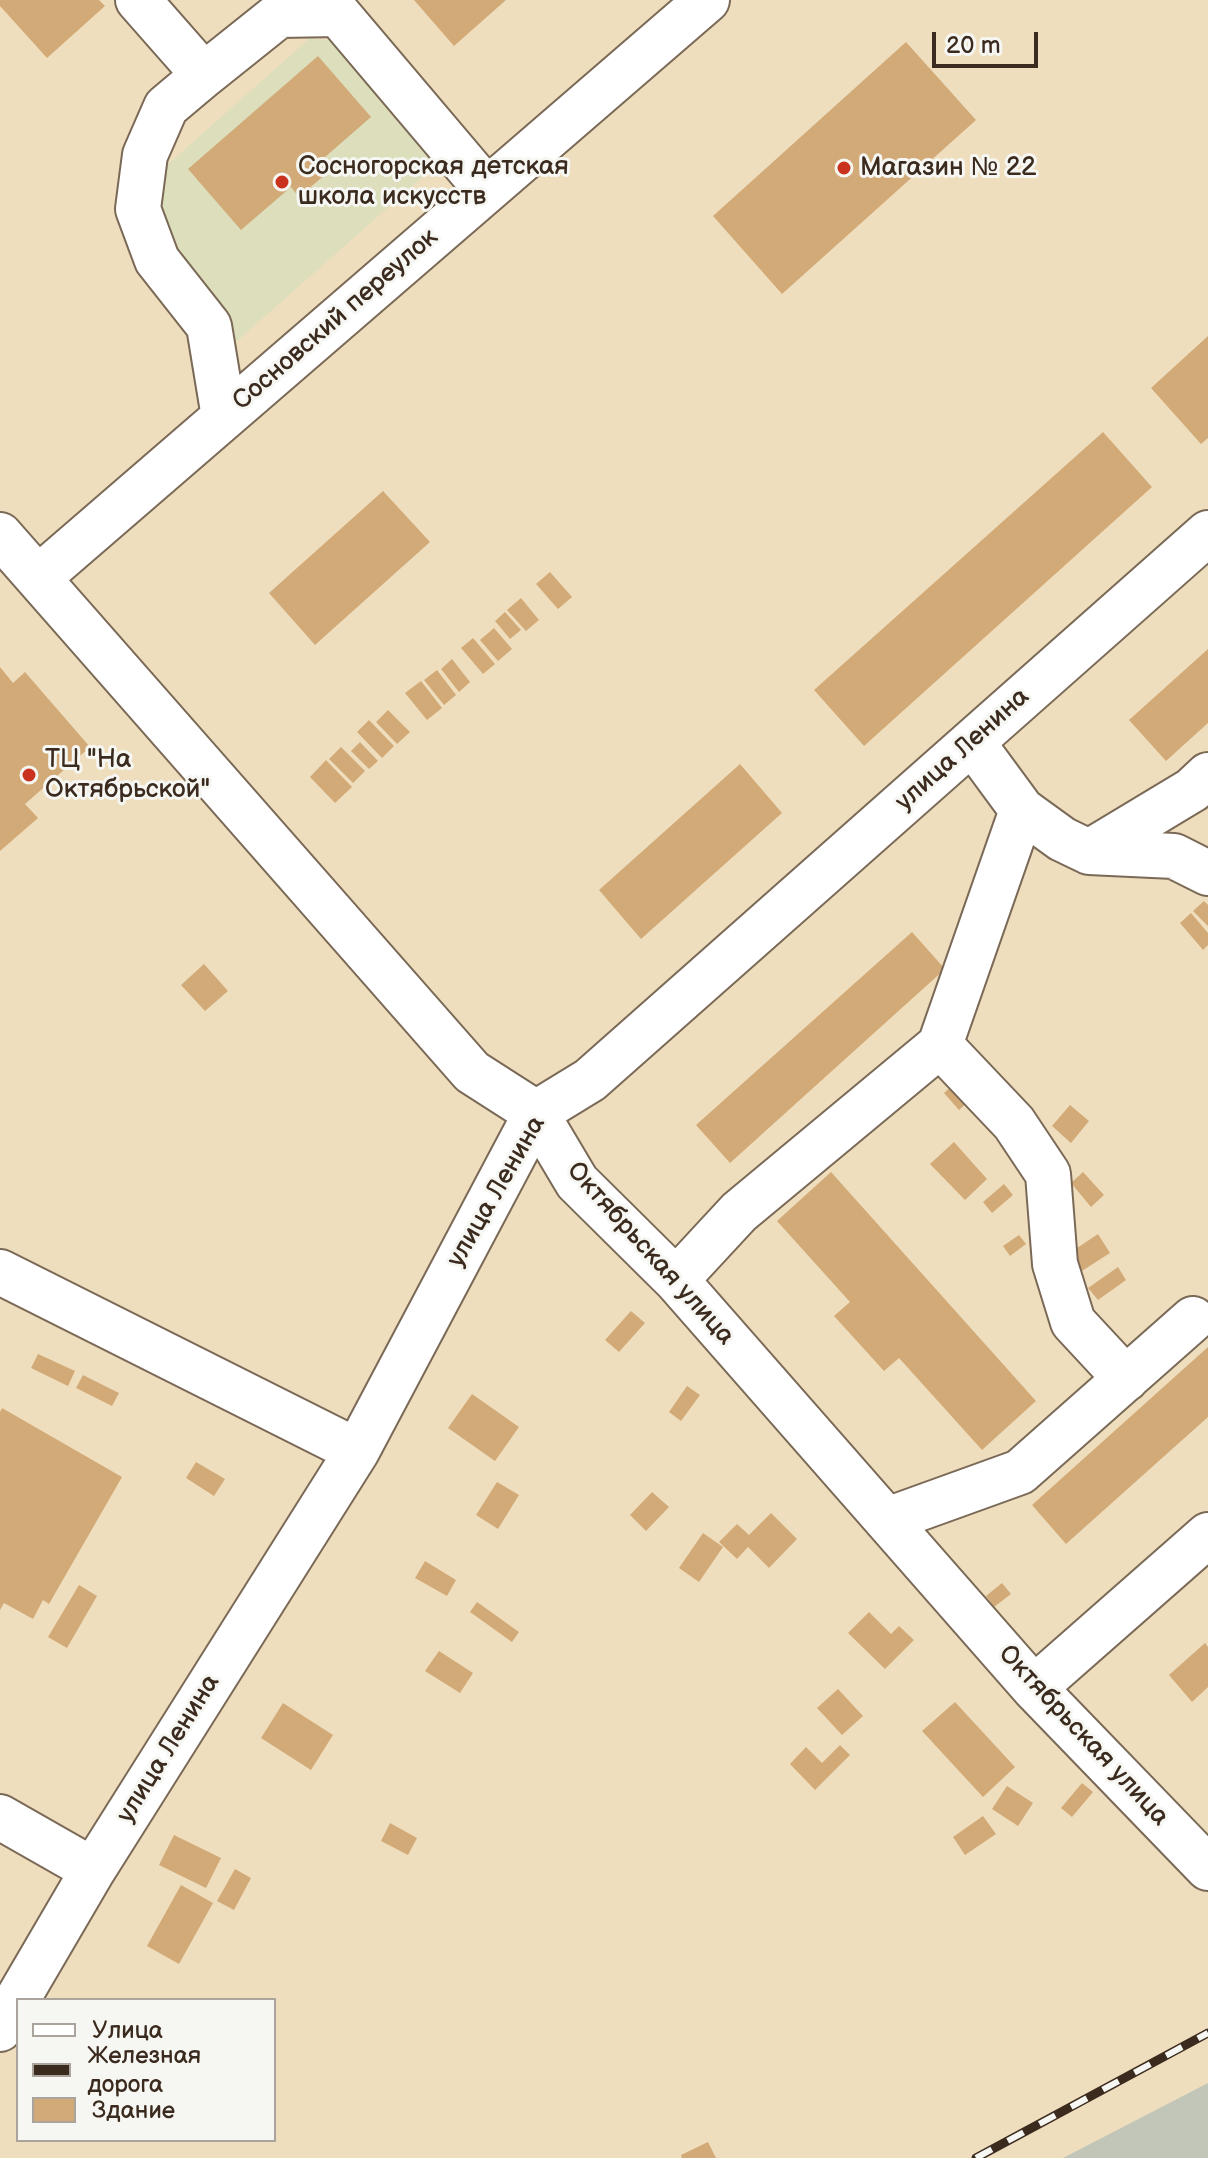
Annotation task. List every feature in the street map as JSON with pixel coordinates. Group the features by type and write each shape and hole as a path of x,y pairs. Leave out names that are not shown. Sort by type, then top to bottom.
{"street":[{"path":"138,0 204,75"},
{"name":"Сосновский переулок","path":"38,578 707,0"},
{"path":"224,417 209,326 157,260 138,209 145,155 166,107 279,15 340,7 487,190"},
{"name":"улица Ленина","path":"17,1998 93,1870 357,1451 536,1113 590,1080 1208,533"},
{"name":"Октябрьская улица","path":"0,535 472,1072 536,1113 577,1182 676,1280 1034,1688 1208,1868"},
{"path":"972,742 1022,810 1062,839 1089,852 1174,856 1208,873"},
{"path":"1089,852 1192,790 1208,775"},
{"path":"676,1280 739,1212 940,1045 1022,810"},
{"path":"940,1045 1014,1123 1048,1174 1055,1264 1073,1322 1126,1379"},
{"path":"0,1272 357,1451"},
{"path":"887,1520 1020,1472 1193,1319"},
{"path":"1034,1688 1208,1535"},
{"path":"0,1817 93,1870"},
{"name":"улица Ленина","path":"1,2025 16,2000"}],"shaded area":[{"name":"Сосногорская детская школа искусств","path":"310,38 337,41 443,159 237,341 122,205"},
{"path":"1208,2083 1208,2158 1063,2158"}],"building":[{"path":"0,0 99,0 105,6 47,58 0,6"},
{"path":"414,0 506,0 454,46"},
{"name":"Магазин № 22","path":"906,42 976,120 782,294 713,216"},
{"path":"318,56 371,117 325,157 334,167 299,197 291,187 241,230 188,169"},
{"path":"1208,336 1208,438 1201,444 1151,388"},
{"path":"1103,432 1152,487 864,746 814,690"},
{"path":"383,491 430,542 315,645 269,593"},
{"path":"550,572 572,597 558,609 536,584"},
{"path":"521,598 539,620 526,631 507,610"},
{"path":"505,612 521,630 510,639 495,621"},
{"path":"494,628 512,649 498,661 480,640"},
{"path":"473,638 495,664 483,674 461,648"},
{"path":"1208,649 1208,723 1166,761 1129,720"},
{"path":"452,659 470,682 459,692 441,669"},
{"name":"ТЦ \"На Октябрьской\"","path":"0,667 13,683 25,672 90,747 25,804 38,818 0,851"},
{"path":"437,670 456,695 444,705 424,680"},
{"path":"421,681 442,708 427,720 405,693"},
{"path":"388,710 410,732 397,744 376,722"},
{"path":"369,720 394,746 382,758 357,732"},
{"path":"360,742 378,761 369,769 351,751"},
{"path":"341,747 365,771 353,783 329,759"},
{"path":"326,760 352,787 335,803 310,777"},
{"path":"740,764 782,813 641,939 599,890"},
{"path":"1204,901 1208,905 1208,926 1193,911"},
{"path":"1191,913 1208,933 1208,945 1203,950 1180,923"},
{"path":"912,932 945,969 730,1163 696,1125"},
{"path":"204,964 228,991 205,1011 181,985"},
{"path":"954,1084 969,1101 959,1110 944,1093"},
{"path":"1070,1105 1089,1121 1071,1143 1052,1126"},
{"path":"954,1142 987,1179 965,1200 930,1164"},
{"path":"831,1172 1036,1401 982,1450 899,1358 884,1371 834,1316 850,1302 777,1221"},
{"path":"1083,1172 1104,1195 1091,1207 1071,1183"},
{"path":"1004,1184 1013,1195 992,1213 983,1202"},
{"path":"1098,1234 1110,1253 1074,1276 1062,1258"},
{"path":"1019,1235 1026,1244 1010,1256 1003,1246"},
{"path":"1118,1267 1126,1280 1098,1300 1088,1288"},
{"path":"631,1311 645,1323 619,1352 605,1340"},
{"path":"1208,1347 1208,1417 1066,1544 1032,1505"},
{"path":"38,1354 75,1371 68,1386 31,1368"},
{"path":"83,1375 119,1393 112,1406 76,1388"},
{"path":"687,1386 700,1395 681,1421 669,1412"},
{"path":"472,1394 519,1427 495,1461 448,1428"},
{"path":"2,1408 122,1477 49,1604 43,1600 33,1619 4,1603 0,1610"},
{"path":"196,1462 225,1479 214,1496 186,1478"},
{"path":"497,1482 519,1495 498,1529 476,1515"},
{"path":"652,1492 669,1507 646,1531 630,1515"},
{"path":"771,1513 797,1539 769,1568 748,1547 737,1559 719,1542 737,1524 749,1535"},
{"path":"703,1533 723,1547 699,1582 679,1568"},
{"path":"425,1561 456,1580 447,1596 415,1578"},
{"path":"1002,1583 1011,1594 994,1607 986,1596"},
{"path":"79,1585 97,1596 67,1648 48,1637"},
{"path":"477,1602 519,1632 512,1642 470,1612"},
{"path":"869,1612 891,1634 899,1626 914,1640 885,1669 848,1633"},
{"path":"1205,1643 1208,1647 1208,1687 1192,1702 1169,1675"},
{"path":"439,1651 473,1673 460,1693 425,1671"},
{"path":"838,1689 863,1716 842,1735 817,1708"},
{"path":"955,1702 1015,1767 983,1797 922,1731"},
{"path":"283,1703 333,1735 311,1770 261,1738"},
{"path":"840,1745 850,1755 815,1790 790,1764 806,1747 822,1763"},
{"path":"1082,1783 1093,1792 1072,1817 1061,1808"},
{"path":"1007,1786 1033,1803 1018,1826 992,1809"},
{"path":"983,1816 996,1834 965,1855 953,1837"},
{"path":"390,1823 417,1838 408,1855 381,1841"},
{"path":"174,1835 221,1858 206,1888 159,1865"},
{"path":"235,1869 251,1878 234,1910 217,1901"},
{"path":"181,1885 213,1903 179,1964 147,1946"},
{"path":"708,2142 716,2158 682,2158 681,2155"}],"railway":[{"path":"976,2158 1208,2033"}],"place":[{"name":"Магазин № 22","path":"844,168"},
{"name":"Сосногорская детская школа искусств","path":"282,182"},
{"name":"ТЦ \"На Октябрьской\"","path":"29,775"}]}
